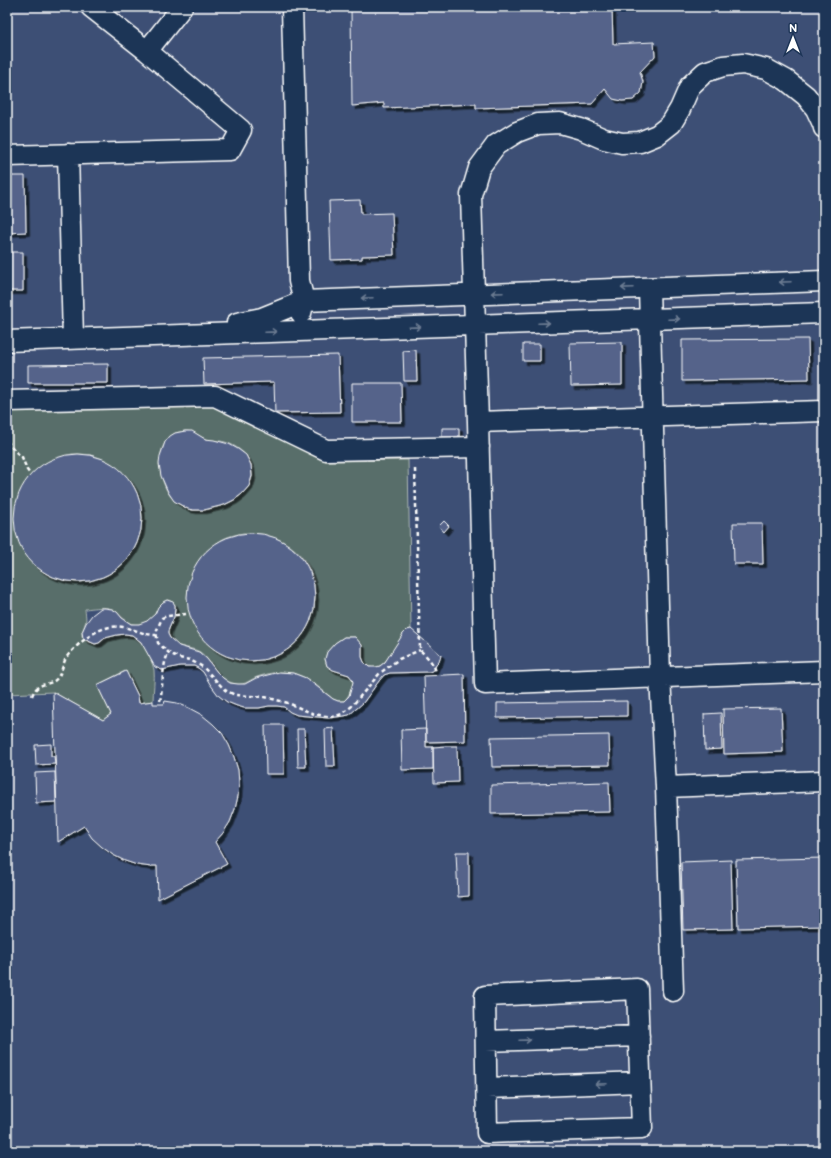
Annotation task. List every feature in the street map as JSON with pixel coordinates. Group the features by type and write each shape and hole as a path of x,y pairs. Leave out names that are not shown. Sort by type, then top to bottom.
{"street":[{"path":"7,156 230,150 242,130 147,51 91,7"},
{"path":"147,51 182,7"},
{"path":"292,7 299,281 304,300 300,314 305,331"},
{"path":"824,128 816,109 806,96 786,80 766,69 743,64 723,66 705,72 690,86 680,109 671,124 658,135 640,142 622,143 604,139 581,129 560,123 538,124 517,132 496,145 480,168 471,195 476,325 485,684 824,671"},
{"path":"68,154 74,338"},
{"path":"176,335 262,318 304,300 824,281"},
{"path":"649,288 660,677 674,991"},
{"path":"7,341 824,313"},
{"path":"7,402 215,396 326,450 479,447"},
{"path":"478,422 824,411"},
{"path":"666,787 824,781"},
{"path":"637,989 639,1036 642,1128 487,1133 485,996 637,989"},
{"path":"486,1041 639,1036"},
{"path":"487,1088 640,1082"}],"path":[{"path":"7,442 22,457 30,474"},
{"path":"414,448 420,650 430,660 436,672"},
{"path":"186,614 162,618 156,635 158,643 169,653 179,658 190,660 204,666 225,690 235,695 265,697 288,703 314,714 332,717 342,714 352,706 380,673 399,659 420,650"},
{"path":"32,696 34,690 38,686 52,682 58,677 69,653 83,640 95,632 108,628 122,627 149,635 156,635"},
{"path":"160,701 165,659 169,653"}],"shaded area":[{"path":"7,7 824,7 824,1151 7,1151"}],"green space":[{"path":"212,405 326,461 408,460 411,629 407,630 403,634 388,658 378,667 373,668 363,661 362,645 355,637 344,637 335,643 327,652 325,659 327,666 350,676 353,681 347,698 344,701 338,701 333,699 307,679 290,673 280,672 269,674 240,684 227,681 200,652 177,645 171,640 169,632 175,613 175,605 169,600 164,601 151,619 140,624 131,624 116,611 109,608 85,609 86,620 82,635 86,641 98,643 112,636 126,634 131,635 141,642 148,653 154,670 153,701 139,703 138,696 125,671 97,685 111,714 103,720 53,692 7,694 7,410","holes":["185,431 193,432 206,439 231,444 242,451 250,461 253,473 248,488 241,495 224,505 201,511 188,509 178,504 173,499 167,491 161,475 160,457 162,449 171,436","72,454 90,455 101,458 117,468 131,483 139,501 141,520 138,538 130,554 118,568 101,578 81,582 55,578 37,565 25,547 20,525 23,502 32,481 49,464","243,533 255,533 267,535 288,544 297,551 304,560 310,570 314,582 315,598 313,614 307,629 297,641 287,649 265,659 253,660 230,657 212,647 199,632 190,614 188,594 192,574 202,556 220,541"]}],"building":[{"path":"351,7 612,7 613,44 654,42 655,56 640,72 643,82 641,93 633,100 622,101 613,99 605,89 592,104 476,108 476,104 384,108 384,103 352,106"},
{"path":"7,176 25,176 26,232 7,233"},
{"path":"360,200 361,214 392,213 394,255 362,256 362,259 331,260 329,201"},
{"path":"7,252 23,252 23,291 7,291"},
{"path":"808,339 809,379 682,381 682,340"},
{"path":"622,342 622,385 571,386 570,343"},
{"path":"523,344 540,344 540,361 523,361"},
{"path":"416,350 417,381 404,381 403,351"},
{"path":"338,355 340,412 275,413 274,382 204,384 203,358"},
{"path":"108,364 108,383 28,383 28,365"},
{"path":"352,383 401,383 402,422 352,422"},
{"path":"442,428 459,428 459,437 442,437"},
{"path":"192,431 205,439 229,444 246,455 251,465 252,476 249,486 242,494 224,505 204,510 188,509 174,501 161,476 159,464 160,456 165,442 170,436 175,433"},
{"path":"72,454 84,454 97,457 108,462 119,469 127,477 139,499 142,518 141,530 137,542 127,559 119,567 97,579 84,582 72,582 59,579 48,574 37,567 29,559 17,537 14,524 14,512 17,499 22,488 29,477 37,469 59,457"},
{"path":"444,521 449,526 444,532 439,526"},
{"path":"733,523 762,523 763,564 734,564"},
{"path":"245,533 257,533 270,536 281,541 292,548 300,556 312,578 315,597 314,609 310,621 300,638 292,646 270,658 257,661 245,661 232,658 221,653 210,646 202,638 190,616 187,603 187,591 190,578 195,567 202,556 210,548 232,536"},
{"path":"167,600 173,602 175,605 174,617 168,631 170,638 179,646 199,652 223,678 230,683 245,684 256,678 279,672 293,673 306,678 333,699 344,701 349,696 353,682 352,679 349,675 333,670 327,666 325,659 327,652 335,643 344,637 355,637 362,645 362,657 364,662 369,667 380,666 385,662 403,634 407,630 411,629 441,655 434,670 429,672 390,673 384,675 363,703 349,715 328,718 297,715 284,707 269,706 244,708 227,702 219,696 203,672 194,666 180,666 162,670 155,667 141,642 132,635 117,635 105,638 99,643 95,644 83,638 82,632 86,623 92,615 101,608 112,609 131,624 139,624 147,621 155,614 158,607"},
{"path":"126,671 138,696 139,703 153,701 153,704 164,704 165,701 177,703 202,715 213,724 222,733 229,745 238,770 238,796 235,809 230,822 215,842 227,864 158,899 157,866 151,867 137,865 113,855 92,838 84,826 58,842 53,692 103,720 111,714 97,685"},
{"path":"464,674 465,741 426,742 424,676"},
{"path":"627,701 627,716 497,718 497,703"},
{"path":"781,708 783,752 724,754 723,709"},
{"path":"721,713 722,749 705,750 704,714"},
{"path":"265,725 283,725 284,774 266,774"},
{"path":"333,728 335,766 326,766 325,729"},
{"path":"297,729 304,729 306,767 298,767"},
{"path":"426,729 426,747 433,747 433,769 402,770 401,730"},
{"path":"609,735 610,765 492,767 491,737"},
{"path":"51,744 51,756 54,756 55,764 36,765 35,745"},
{"path":"457,746 458,782 434,783 433,747"},
{"path":"55,772 56,802 36,803 35,773"},
{"path":"609,782 610,812 491,814 491,785"},
{"path":"456,852 469,852 469,896 458,897"},
{"path":"824,858 824,926 738,928 736,860"},
{"path":"731,860 733,929 683,930 681,862"}]}
